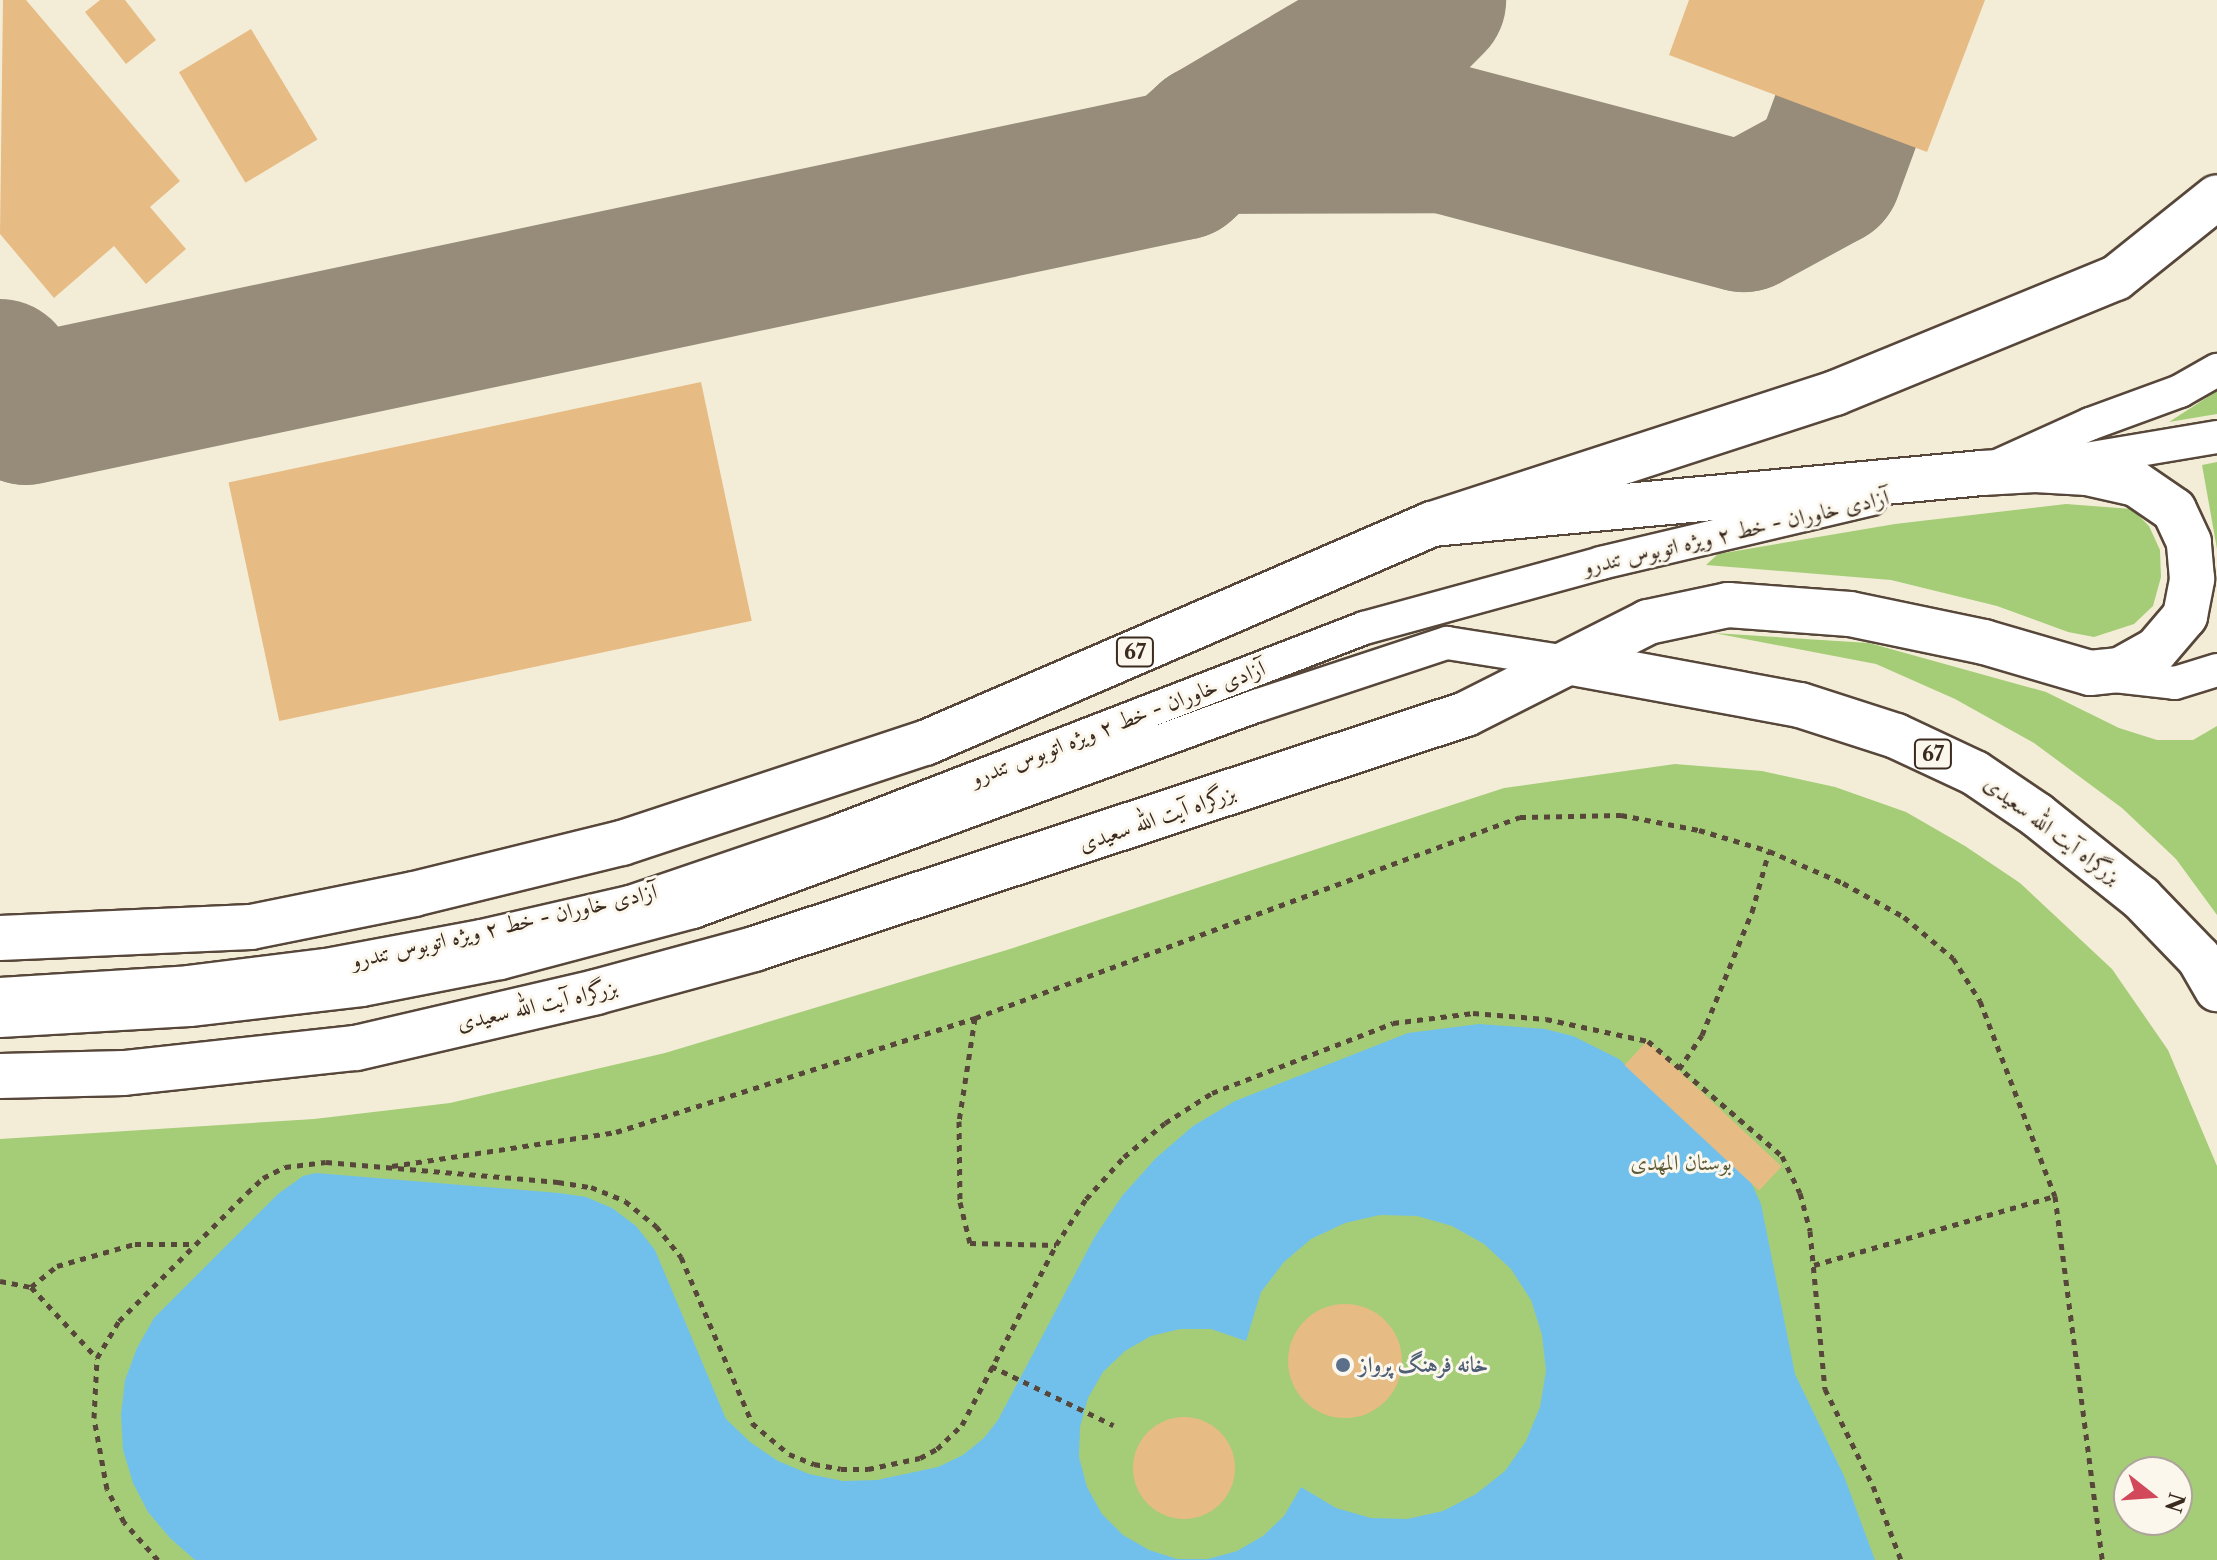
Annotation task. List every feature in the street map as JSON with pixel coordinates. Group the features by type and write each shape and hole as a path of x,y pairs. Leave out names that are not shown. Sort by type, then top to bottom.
{"highway":[{"name":"67","path":"0,938 251,927 414,894 622,843 925,743 1432,524 1835,393 2116,278 2217,197"},
{"path":"1432,524 2035,470 2087,473 2136,484 2174,510 2189,542 2192,579 2185,616 2156,650 2120,670 2090,673 1984,642 1850,614 1728,605 1648,622 1573,663"},
{"name":"بزرگراه آیت الله سعیدی","path":"0,1076 124,1073 356,1048 596,992 754,949 1466,714 1573,663 1800,705 1896,736 1975,773 2037,815 2141,898 2199,958 2217,989"}],"lane":[{"name":"آزادی خاوران - خط ۲ ویژه اتوبوس تندرو","path":"0,994 189,982 326,965 481,936 630,902 838,831 1364,628 1601,563 1982,473 2090,424 2180,391 2217,370"},
{"path":"1982,473 2152,451 2217,437"},
{"name":"آزادی خاوران - خط ۲ ویژه اتوبوس تندرو","path":"0,1021 190,1010 362,990 501,963 693,912 1256,706 1447,643 1573,663"},
{"path":"2090,673 2175,683 2217,670"}],"path":[{"path":"383,1167 616,1132 975,1018 1520,817 1621,815 1699,830 1769,851 1843,883 1904,917 1953,958 1980,1001 2055,1196 2102,1560"},
{"path":"1679,1069 1702,1035 1752,912 1769,851"},
{"path":"158,1560 124,1522 107,1489 94,1418 97,1358 119,1321 263,1178 285,1167 326,1162 558,1182 591,1187 625,1201 656,1226 681,1257 752,1423 789,1454 814,1464 841,1469 868,1469 920,1458 937,1449 962,1425 1056,1245 1105,1178 1165,1123 1212,1093 1393,1023 1473,1013 1546,1019 1648,1041 1782,1156 1800,1193 1814,1265 1825,1389 1873,1486 1901,1560"},
{"path":"975,1018 959,1121 960,1202 970,1243 1056,1245"},
{"path":"1814,1265 2055,1196"},
{"path":"31,1287 57,1266 135,1244 195,1244"},
{"path":"0,1281 31,1287 97,1358"},
{"path":"991,1366 1113,1425"}],"green space":[{"path":"2217,391 2217,414 2169,422"},
{"path":"2217,462 2217,549 2202,465"},
{"path":"2066,504 2132,509 2149,526 2160,550 2161,577 2153,606 2134,624 2094,637 2068,632 1997,606 1891,580 1706,565 1718,554 1895,524"},
{"path":"1714,633 1869,643 2046,692 2119,728 2157,740 2193,740 2217,726 2217,915 2176,859 2122,808 2034,743 1955,699 1876,664"},
{"name":"بوستان المهدی","path":"1675,764 1762,771 1835,787 1906,812 2020,883 2112,969 2168,1050 2217,1166 2217,1560 0,1560 0,1139 314,1119 450,1103 665,1053 1010,949 1504,788"}],"water":[{"path":"1479,1024 1545,1029 1573,1036 1619,1059 1750,1180 1761,1204 1795,1374 1844,1476 1875,1560 195,1560 170,1538 148,1512 133,1483 123,1450 121,1415 125,1380 137,1348 154,1318 278,1194 303,1176 316,1173 559,1193 586,1197 612,1208 636,1226 655,1250 726,1419 750,1442 778,1461 809,1474 843,1481 877,1480 938,1467 963,1455 984,1438 998,1420 1094,1238 1122,1196 1156,1158 1193,1126 1235,1101 1408,1033","holes":["1380,1215 1417,1216 1452,1226 1484,1244 1511,1269 1531,1300 1542,1335 1546,1371 1540,1407 1526,1441 1505,1471 1476,1494 1443,1511 1407,1519 1371,1518 1336,1508 1301,1487 1284,1516 1263,1536 1237,1551 1208,1559 1177,1559 1149,1550 1123,1535 1102,1514 1087,1487 1079,1457 1080,1427 1088,1398 1103,1372 1125,1351 1151,1336 1180,1329 1211,1329 1246,1341 1261,1292 1284,1262 1311,1239 1345,1223"]}],"building":[{"path":"3,0 26,0 180,181 150,207 186,249 146,284 114,246 54,298 0,234"},
{"path":"100,0 125,0 156,40 126,64 85,12"},
{"path":"1689,0 1985,0 1927,152 1669,55"},
{"path":"251,29 317,140 245,183 179,72"},
{"path":"701,382 752,621 279,721 229,482"},
{"path":"1647,1041 1782,1166 1759,1191 1624,1065"},
{"path":"1345,1304 1367,1308 1385,1321 1398,1339 1402,1361 1398,1383 1385,1401 1367,1414 1345,1418 1323,1414 1305,1401 1292,1383 1288,1361 1292,1339 1305,1321 1323,1308"},
{"path":"1184,1417 1203,1421 1220,1432 1231,1449 1235,1468 1231,1487 1220,1504 1203,1515 1184,1519 1165,1515 1148,1504 1137,1487 1133,1468 1137,1449 1148,1432 1165,1421"}],"taxiway":[{"path":"0,374 26,410 1181,165 1210,139 1410,21 1431,0"},
{"path":"1210,139 1444,138 1744,217 1827,172 1890,0"}],"place":[{"name":"خانه فرهنگ پرواز","path":"1343,1365"}]}
